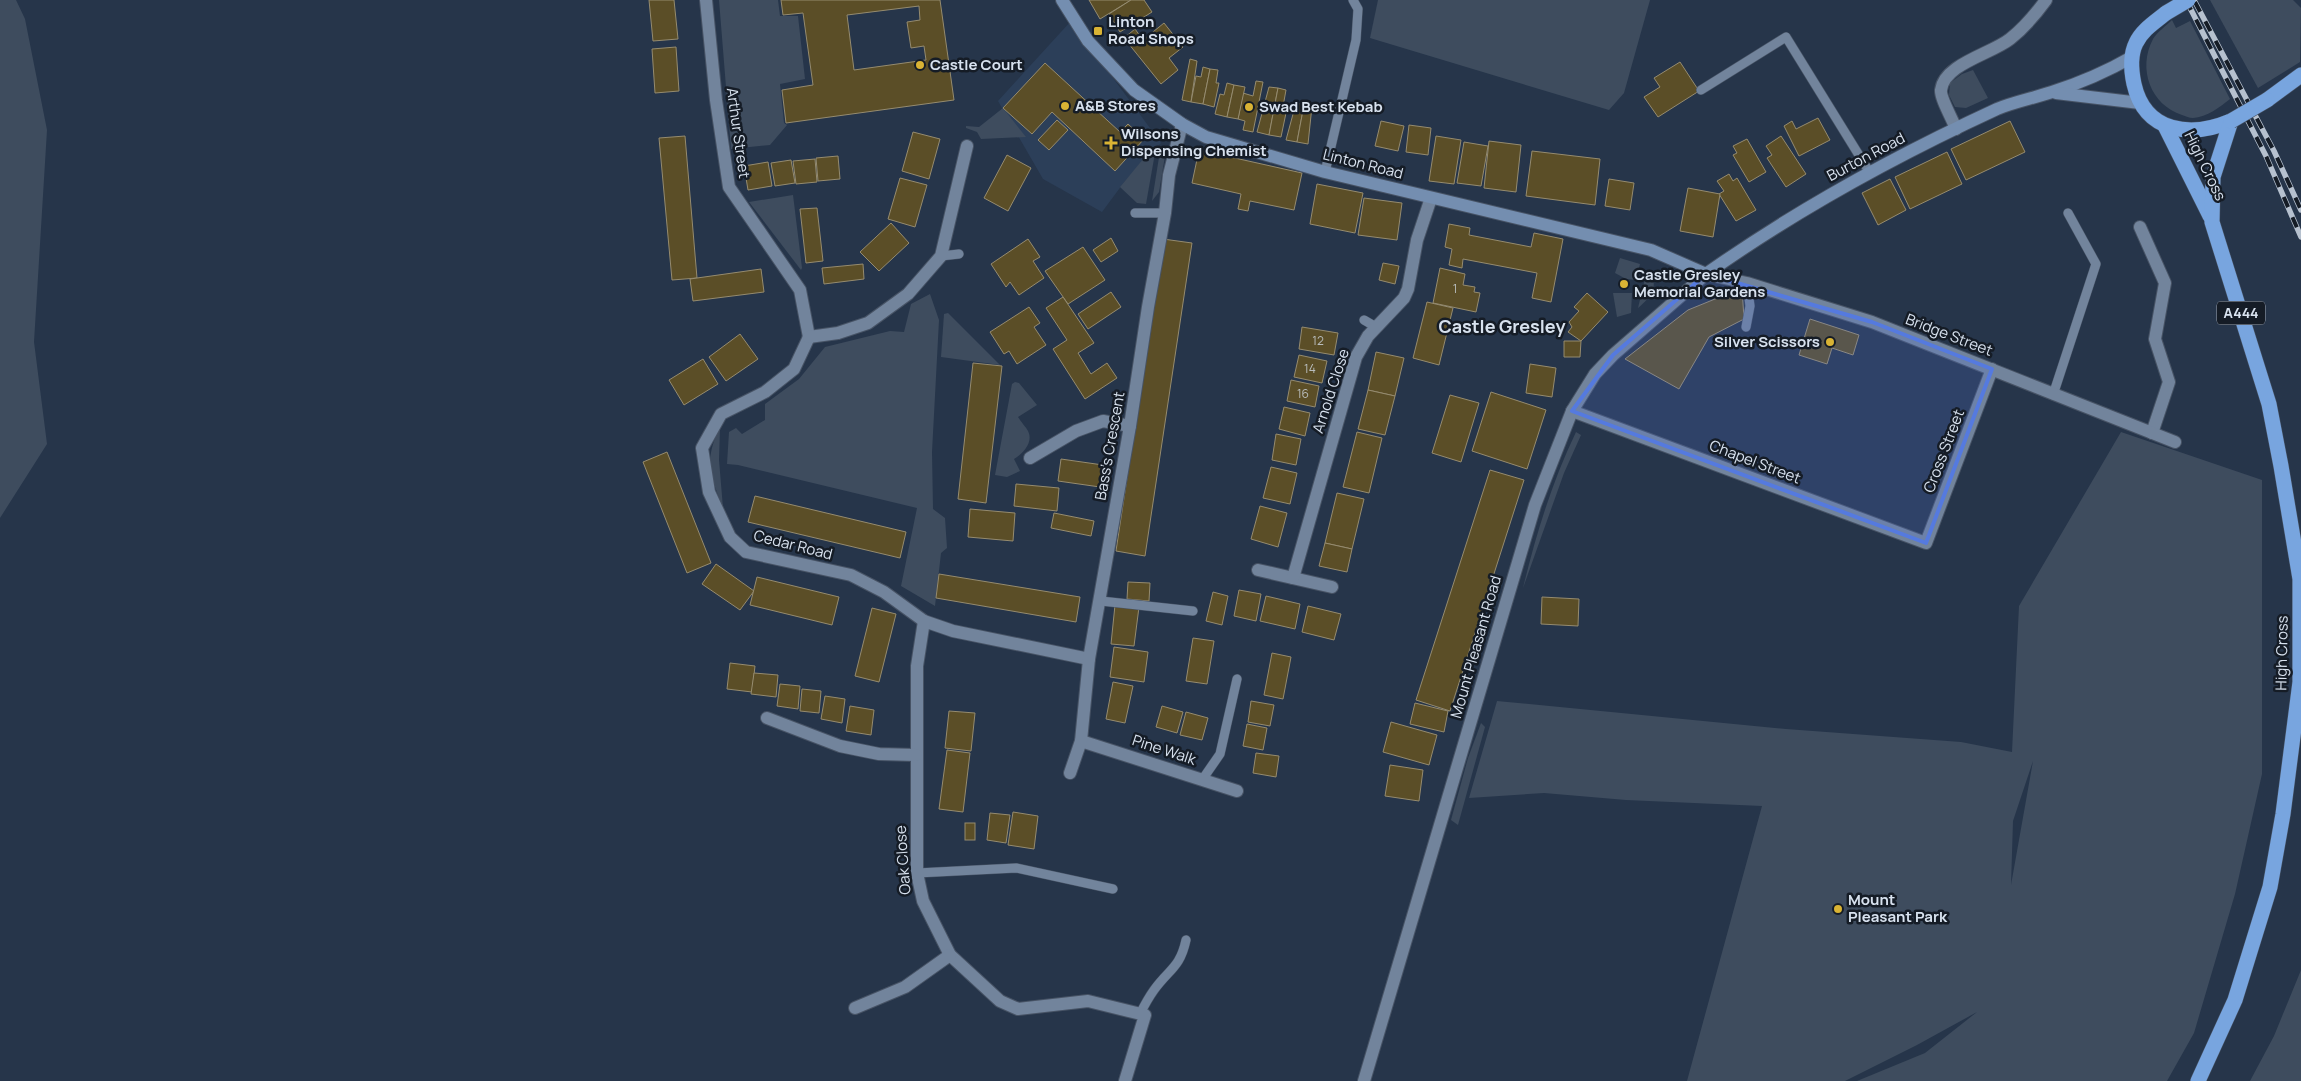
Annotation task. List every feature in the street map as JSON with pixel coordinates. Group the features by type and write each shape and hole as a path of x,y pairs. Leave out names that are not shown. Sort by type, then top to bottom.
{"highway":[{"name":"A444","path":"2165,126 2140,103 2131,72 2132,57 2136,43 2143,32 2166,13 2188,0"},
{"path":"2165,126 2198,131 2213,129 2231,121 2298,80"},
{"name":"High Cross","path":"2212,222 2213,177 2231,121"},
{"name":"High Cross","path":"2165,126 2212,222 2269,404 2300,579 2300,682 2284,814 2270,888 2235,1000 2198,1081"}],"street":[{"name":"Arthur Street","path":"706,0 716,100 729,186 800,290 809,337"},
{"name":"Linton Road","path":"1062,0 1088,41 1134,90 1182,124 1206,138 1325,172 1656,252 1706,274"},
{"path":"1956,129 1940,92 1943,81 1953,70 2008,40 2033,18 2046,0"},
{"name":"Burton Road","path":"1706,274 1766,232 1870,173 1956,129 2000,108 2052,92 2106,72 2132,57"},
{"name":"Burton Road","path":"2052,92 2140,103"},
{"name":"Bass's Crescent","path":"1070,772 1081,741 1089,659 1101,601 1148,307 1166,213 1169,175 1182,124"},
{"path":"809,337 838,333 868,323 908,294 941,256 967,146"},
{"name":"Arnold Close","path":"1293,578 1356,357 1376,326 1404,298 1408,289 1417,240 1430,198"},
{"path":"2140,227 2165,283 2155,339 2169,382 2152,433"},
{"name":"Bridge Street","path":"1706,274 1747,283 1872,322 2175,442"},
{"name":"Mount Pleasant Road","path":"1364,1081 1535,505 1572,411 1595,374 1613,355 1645,325 1706,274"},
{"name":"Cedar Road","path":"809,337 794,369 765,392 721,414 702,448 709,492 730,537 746,552 851,576 884,592 924,621 953,631 1089,659"},
{"name":"Cross Street","path":"1926,544 1992,369"},
{"name":"Chapel Street","path":"1572,411 1926,544"},
{"path":"1030,458 1076,432 1103,421 1130,426"},
{"path":"1258,570 1332,587"},
{"name":"Oak Close","path":"924,621 917,666 917,873 923,901 950,955 1000,1001 1018,1008 1088,1001 1140,1014"},
{"path":"767,718 840,746 879,754 916,755"},
{"name":"Pine Walk","path":"1081,741 1237,791"},
{"path":"855,1008 905,987 950,955"},
{"path":"1125,1081 1144,1015 1140,1014"}],"lane":[{"path":"1325,172 1356,40 1358,9 1353,0"},
{"path":"1701,90 1786,37 1870,173"},
{"path":"1135,213 1166,213"},
{"path":"2053,395 2096,264 2068,213"},
{"path":"941,256 959,254"},
{"path":"1746,327 1750,306 1747,283"},
{"path":"1364,320 1376,326"},
{"path":"1101,601 1193,611"},
{"path":"1202,780 1220,754 1237,679"},
{"path":"917,873 1016,868 1113,889"},
{"path":"1140,1014 1153,991 1176,967 1183,954 1186,940"}],"highlighted area":[{"path":"1706,274 1872,322 1992,369 1926,543 1572,411 1613,355"}],"shaded area":[{"path":"0,0 16,0 25,19 47,130 34,342 47,444 0,518"},
{"path":"719,0 778,0 780,16 798,16 805,79 780,84 784,123 787,125 770,145 731,149"},
{"path":"1378,0 1650,0 1624,93 1609,110 1370,38"},
{"path":"2210,0 2293,0 2301,8 2300,62 2258,88"},
{"path":"2172,20 2176,28 2190,21 2230,99 2203,116 2190,118 2171,110 2162,103 2150,85 2146,62 2148,50 2159,31"},
{"path":"1071,21 1161,143 1125,181 1102,212 1043,179 998,101"},
{"path":"1973,70 1988,98 1966,108 1955,107 1949,95 1950,83 1962,74"},
{"path":"1003,108 1026,137 981,139 977,132 966,128 966,126 979,127"},
{"path":"1166,150 1159,192 1152,201 1160,151"},
{"path":"1149,152 1155,153 1146,204 1137,203 1120,187"},
{"path":"793,195 802,268 801,270 749,202"},
{"path":"1620,258 1640,264 1636,280 1626,279 1615,273"},
{"path":"1647,270 1651,275 1654,286 1647,300 1638,308"},
{"path":"1613,293 1632,293 1631,313 1617,317"},
{"path":"930,294 939,320 932,452 933,509 945,518 947,548 941,553 935,606 901,586 917,508 738,465 727,464 729,432 736,428 742,434 765,420 765,404 799,379 825,347 890,331 904,332 911,304"},
{"path":"948,313 1000,365 941,357 944,314"},
{"path":"1015,382 1019,383 1037,405 1018,417 1028,431 1029,440 1024,451 1014,459 1020,471 1007,477 995,475 1012,384"},
{"path":"720,428 719,460 723,508 712,477 710,459"},
{"path":"1576,432 1581,435 1564,473 1523,588 1545,508"},
{"path":"2121,432 2262,480 2262,774 2235,894 2194,1033 2167,1081 1857,1081 1925,1053 1977,1012 1845,1081 1687,1081 1762,806 1626,800 1544,793 1469,798 1497,701 1786,729 1961,742 2012,752 2019,606","holes":["2033,761 2011,885 2013,821"]},
{"path":"1481,723 1485,727 1458,825 1451,820 1468,758"},
{"path":"2301,970 2301,1081 2250,1081 2274,1036"}],"building":[{"path":"649,0 674,0 678,39 653,41"},
{"name":"Castle Court","path":"781,0 940,0 954,100 786,123 782,90 813,85 803,13 783,15","holes":["919,6 920,20 907,22 911,48 924,46 926,60 854,70 847,15"]},
{"path":"1089,0 1131,0 1100,19"},
{"path":"1131,0 1144,0 1152,12 1120,32 1109,14"},
{"path":"1164,23 1183,47 1169,58 1178,70 1161,84 1124,38 1135,29 1143,40"},
{"path":"676,47 679,91 655,93 652,49"},
{"path":"1190,59 1197,61 1191,102 1182,100"},
{"path":"1680,62 1699,91 1658,117 1644,97 1660,87 1654,78"},
{"path":"1045,63 1120,132 1128,124 1144,139 1115,171 1052,112 1032,134 1003,108"},
{"path":"1203,67 1210,69 1203,104 1191,102 1196,76 1201,77"},
{"path":"1210,69 1218,70 1216,83 1219,83 1214,107 1203,104"},
{"name":"Swad Best Kebab","path":"1256,81 1263,82 1253,132 1243,130 1245,121 1238,119 1243,93 1253,96"},
{"path":"1227,83 1234,85 1227,117 1215,114 1220,94 1224,95"},
{"path":"1234,85 1245,87 1238,119 1227,117"},
{"path":"1269,87 1278,88 1269,135 1257,132"},
{"path":"1278,88 1286,90 1282,112 1286,113 1281,137 1269,135"},
{"path":"1296,103 1304,105 1297,142 1286,140"},
{"path":"1304,105 1312,106 1308,144 1297,142"},
{"path":"1818,118 1830,140 1799,156 1784,126 1792,121 1796,129"},
{"path":"1057,120 1068,130 1049,150 1038,140"},
{"path":"1381,121 1404,126 1398,151 1375,146"},
{"path":"2010,121 2025,152 1966,180 1951,149"},
{"path":"1409,125 1431,128 1428,155 1406,152"},
{"path":"913,132 940,139 929,179 902,171"},
{"path":"685,136 697,278 672,280 659,138"},
{"path":"1436,136 1461,140 1454,184 1429,181"},
{"path":"1781,136 1806,174 1786,187 1767,158 1772,155 1766,146"},
{"path":"1747,139 1766,172 1749,182 1733,155 1737,153 1733,146"},
{"path":"1489,141 1521,145 1516,192 1484,188"},
{"path":"1464,142 1488,146 1481,186 1457,183"},
{"path":"1199,150 1302,173 1294,210 1250,201 1248,211 1238,209 1241,194 1192,183"},
{"path":"1532,151 1600,159 1595,205 1526,196"},
{"path":"1947,152 1962,184 1910,209 1895,177"},
{"path":"1007,155 1031,168 1008,211 984,198"},
{"path":"838,156 840,179 818,181 816,158"},
{"path":"815,159 817,182 796,184 793,161"},
{"path":"791,160 795,183 775,186 771,163"},
{"path":"768,162 772,186 748,190 744,166"},
{"path":"1729,174 1733,181 1737,178 1756,210 1736,221 1719,194 1724,191 1717,181"},
{"path":"900,178 927,185 915,227 888,219"},
{"path":"1609,179 1634,183 1630,210 1605,206"},
{"path":"1890,179 1906,210 1878,225 1862,193"},
{"path":"1317,184 1363,193 1355,233 1310,224"},
{"path":"1688,188 1720,194 1713,237 1680,231"},
{"path":"1364,198 1402,203 1397,240 1358,235"},
{"path":"817,208 823,261 806,263 800,209"},
{"path":"891,223 909,243 879,271 860,252"},
{"path":"1449,224 1470,228 1469,235 1531,247 1534,233 1563,239 1551,302 1532,298 1537,273 1463,259 1462,268 1449,265 1452,249 1445,247"},
{"path":"1111,238 1118,251 1101,262 1093,250"},
{"path":"1028,239 1040,257 1033,261 1044,278 1019,295 1010,282 1006,287 991,264"},
{"path":"1163,239 1192,243 1145,556 1116,551"},
{"path":"1083,247 1105,280 1068,304 1045,271"},
{"path":"1383,263 1399,266 1395,284 1379,280"},
{"path":"863,264 864,279 824,284 822,268"},
{"path":"1440,268 1465,274 1463,285 1475,287 1474,292 1480,293 1476,312 1433,303"},
{"path":"761,269 764,292 693,301 690,279"},
{"path":"1742,288 1744,319 1709,337 1679,389 1625,359 1688,310"},
{"path":"1111,292 1121,307 1088,329 1078,314"},
{"path":"1587,293 1608,312 1581,341 1568,332 1572,327 1569,322 1579,311 1574,307"},
{"path":"1063,297 1094,343 1078,353 1091,374 1107,363 1117,378 1085,399 1053,349 1067,340 1046,308"},
{"path":"1427,302 1453,308 1439,365 1413,358"},
{"path":"1029,307 1040,323 1034,327 1046,345 1017,364 1009,351 1004,354 990,332"},
{"name":"Silver Scissors","path":"1810,319 1859,335 1853,355 1832,348 1827,364 1799,355"},
{"path":"1302,327 1338,333 1334,355 1299,349"},
{"path":"740,334 758,359 726,381 709,357"},
{"path":"1564,341 1581,341 1580,357 1564,357"},
{"path":"1376,352 1404,358 1395,396 1368,390"},
{"path":"1299,355 1327,361 1322,383 1294,377"},
{"path":"703,359 718,384 684,405 669,380"},
{"path":"973,363 1002,366 986,503 958,499"},
{"path":"1530,364 1556,368 1552,397 1526,393"},
{"path":"1291,380 1319,386 1315,407 1287,401"},
{"path":"1368,390 1395,396 1385,435 1358,429"},
{"path":"1491,392 1546,410 1527,469 1472,451"},
{"path":"1450,395 1479,403 1461,462 1432,453"},
{"path":"1284,407 1310,413 1305,436 1279,429"},
{"path":"1357,432 1382,438 1369,493 1343,487"},
{"path":"1276,434 1301,439 1296,465 1272,460"},
{"path":"667,452 711,563 687,573 643,462"},
{"path":"1061,459 1103,465 1100,487 1058,481"},
{"path":"1271,467 1297,473 1290,504 1263,498"},
{"path":"1490,470 1524,480 1450,711 1416,700"},
{"path":"1016,484 1059,488 1057,511 1014,506"},
{"path":"1337,493 1364,499 1352,549 1325,543"},
{"path":"755,496 906,532 900,558 748,522"},
{"path":"1260,506 1287,513 1278,547 1251,539"},
{"path":"970,509 1015,513 1013,541 968,537"},
{"path":"1054,513 1094,521 1091,536 1051,528"},
{"path":"1325,543 1352,549 1347,572 1319,566"},
{"path":"716,564 754,591 740,610 702,584"},
{"path":"939,574 1080,597 1076,622 936,598"},
{"path":"757,577 839,597 832,625 750,605"},
{"path":"1128,582 1150,583 1149,601 1127,599"},
{"path":"1239,590 1261,594 1256,621 1234,616"},
{"path":"1213,592 1228,596 1222,625 1206,621"},
{"path":"1266,596 1300,604 1295,629 1260,621"},
{"path":"1542,597 1579,599 1578,626 1541,624"},
{"path":"1115,605 1139,607 1134,646 1111,644"},
{"path":"1308,606 1341,614 1334,640 1302,632"},
{"path":"872,608 896,614 879,682 855,676"},
{"path":"1193,638 1214,641 1207,684 1186,681"},
{"path":"1114,647 1148,652 1144,682 1110,677"},
{"path":"1272,653 1291,657 1283,699 1264,695"},
{"path":"730,663 755,666 752,692 727,689"},
{"path":"754,673 778,675 776,697 751,694"},
{"path":"1113,682 1133,686 1125,723 1106,719"},
{"path":"780,684 800,686 798,709 777,706"},
{"path":"802,689 821,691 819,713 800,711"},
{"path":"825,696 845,699 842,723 821,719"},
{"path":"1251,701 1274,705 1270,726 1248,722"},
{"path":"1415,703 1448,711 1444,732 1410,724"},
{"path":"850,706 874,710 871,735 846,731"},
{"path":"1162,706 1183,712 1177,733 1156,727"},
{"path":"949,711 975,713 971,751 945,748"},
{"path":"1186,712 1208,718 1202,740 1180,735"},
{"path":"1391,722 1437,735 1429,765 1383,752"},
{"path":"1247,724 1267,728 1263,750 1243,746"},
{"path":"947,750 970,753 963,812 939,809"},
{"path":"1256,753 1279,756 1276,777 1253,773"},
{"path":"1390,765 1423,770 1419,801 1385,796"},
{"path":"1013,812 1038,816 1034,849 1008,845"},
{"path":"990,813 1010,815 1006,843 987,840"},
{"path":"965,823 975,823 975,840 965,840"}],"railway":[{"path":"2186,0 2266,156 2301,237"},
{"path":"2195,2 2274,151 2301,210"}],"place":[{"name":"Linton Road Shops","path":"1098,31"},
{"name":"Castle Court","path":"920,65"},
{"name":"A&B Stores","path":"1065,106"},
{"name":"Swad Best Kebab","path":"1249,107"},
{"name":"Wilsons Dispensing Chemist","path":"1111,143"},
{"name":"Castle Gresley Memorial Gardens","path":"1624,284"},
{"name":"Silver Scissors","path":"1830,342"},
{"name":"Mount Pleasant Park","path":"1838,909"}],"district":[{"name":"Castle Gresley","path":"1502,327"}]}
